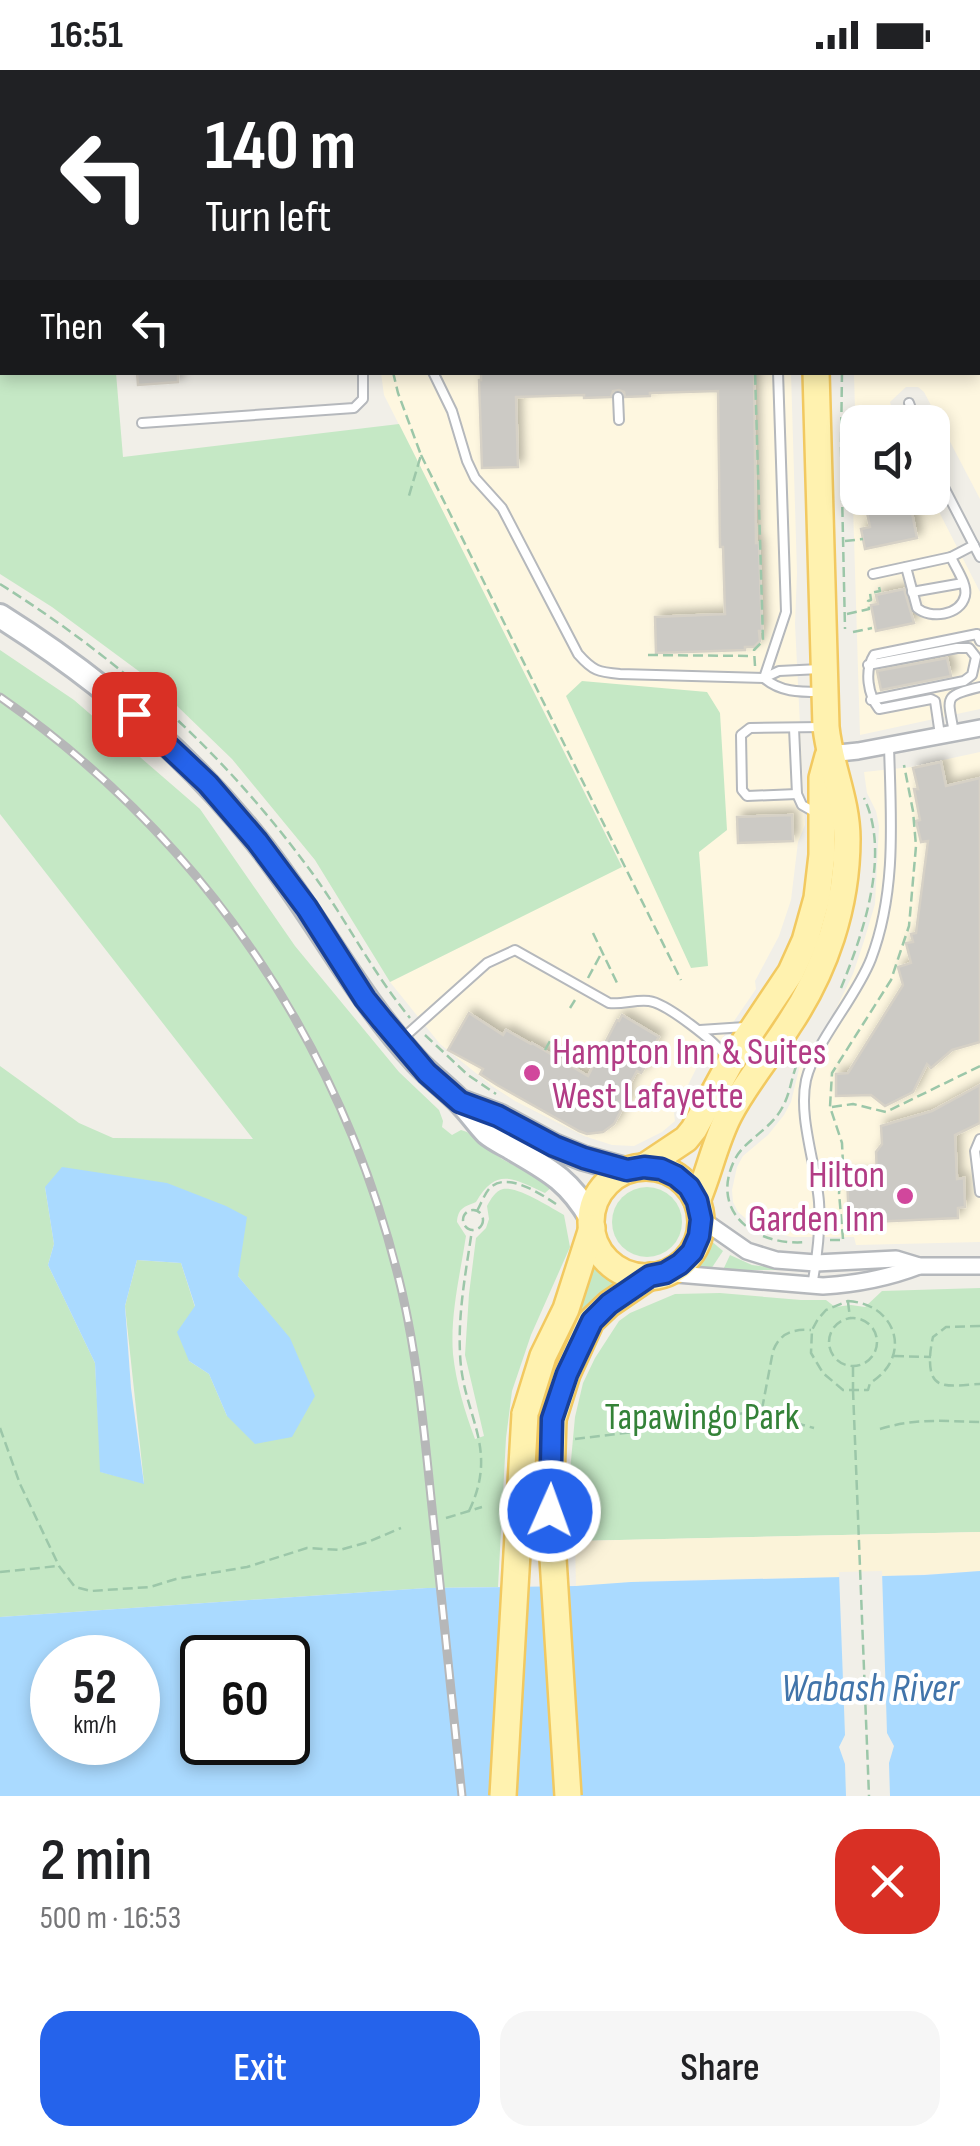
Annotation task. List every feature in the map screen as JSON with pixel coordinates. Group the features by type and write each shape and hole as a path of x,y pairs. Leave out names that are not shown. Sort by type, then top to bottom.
{"main road":[{"path":"568,1796 550,1511 552,1419 567,1374 592,1321 609,1304 680,1264 692,1252 699,1236 699,1210 728,1116 806,998 834,933 843,894 847,839 841,790 828,754 826,727 816,375"},
{"path":"817,444 831,406 831,375"},
{"path":"0,616 109,692 208,784 307,908 365,999 398,1042 488,1134 566,1182 582,1203 606,1261 632,1276 657,1274"},
{"path":"504,1796 525,1414 543,1356 566,1309 604,1187 614,1177 686,1139 730,1063 791,972 817,898 822,855 822,778 828,754"},
{"path":"460,1102 498,1116 554,1146 636,1168 661,1169 689,1187 699,1210"}],"street":[{"path":"828,754 980,728"},
{"path":"699,1210 747,1250 776,1260 816,1263 896,1259 919,1266 980,1266"},
{"path":"657,1274 812,1286 888,1277 919,1266"}],"lane":[{"path":"142,423 354,408 364,399 364,375"},
{"path":"434,375 452,411 475,478 502,508 578,654 588,666 598,672 620,674 760,677 780,671 824,680"},
{"path":"760,677 786,612 778,375"},
{"path":"618,396 619,420"},
{"path":"950,499 980,557"},
{"path":"873,574 951,557 974,545"},
{"path":"906,567 917,608 934,616 962,602 966,590 951,557"},
{"path":"912,592 963,583"},
{"path":"947,734 931,699 879,710 871,700 868,665 874,655 976,634 980,641"},
{"path":"868,665 957,648 968,648 976,657 972,676 964,681 871,700"},
{"path":"760,677 784,690 824,680"},
{"path":"947,734 950,697 980,687"},
{"path":"797,794 747,796 742,786 742,732 750,728 826,727"},
{"path":"794,728 797,794 809,811 822,815"},
{"path":"812,1286 819,1241 819,1200 804,1102 806,1080 817,1053 871,959 884,916 892,856 889,746"},
{"path":"398,1042 487,963 515,950 608,1003 651,1000 700,1030 730,1063"},
{"path":"700,1030 755,1026"},
{"path":"980,1139 975,1151 980,1192"}],"path":[{"path":"394,375 421,456 681,980"},
{"path":"755,375 764,641 754,650 754,656 760,677"},
{"path":"842,375 845,631"},
{"path":"408,499 421,456"},
{"path":"844,541 863,539"},
{"path":"845,615 870,609 870,594 880,591 879,584"},
{"path":"853,632 872,628"},
{"path":"648,655 754,656"},
{"path":"841,989 869,906 872,880 874,825 862,794"},
{"path":"593,934 616,983"},
{"path":"586,980 602,953"},
{"path":"570,1008 578,994"},
{"path":"545,1050 550,1041"},
{"path":"806,1047 792,1071 781,1110 735,1158 726,1192 731,1211 746,1226 782,1242 808,1242"},
{"path":"830,1107 853,1104 886,1112 980,1066"},
{"path":"827,1240 844,1240 839,1193 842,1143 830,1107 832,1073"},
{"path":"477,1211 490,1188 502,1182 512,1182 565,1210"},
{"path":"477,1211 483,1218 482,1224 472,1230 466,1227 464,1218 467,1212 477,1211"},
{"path":"469,1511 478,1491 482,1464 482,1447 469,1408 460,1356 462,1295 472,1230"},
{"path":"848,1301 850,1318"},
{"path":"848,1301 875,1307 892,1328 893,1356 884,1374 870,1383 868,1390 844,1390 823,1373 811,1353 812,1330 826,1310 848,1301"},
{"path":"850,1318 871,1326 876,1341 868,1361 853,1366 833,1355 830,1339 836,1325 850,1318"},
{"path":"980,1326 939,1330 932,1337 931,1356 931,1373 940,1384 980,1384"},
{"path":"762,1410 776,1342 791,1331 812,1330"},
{"path":"893,1356 931,1356"},
{"path":"853,1366 869,1796"},
{"path":"569,1440 762,1410 814,1428"},
{"path":"880,1429 920,1420 980,1422"},
{"path":"0,1428 20,1484 59,1566 75,1587 91,1592 150,1587 176,1578 247,1568 307,1548 340,1550 400,1528"},
{"path":"446,1518 482,1506"},
{"path":"0,1572 59,1566"}],"shaded area":[{"path":"381,375 791,375 795,624 805,825 798,842 791,900 779,936 755,981 756,989 710,1056 700,1061 674,1113 675,1121 634,1146 612,1145 584,1136 492,1086 440,1044 390,982 622,866 384,395"},
{"path":"854,375 980,375 980,499 950,442 950,405 931,405 918,387 906,387 891,405 855,405"},
{"path":"853,515 941,515 980,592 980,709 860,735"},
{"path":"980,752 980,1242 856,1245 854,1237 792,1237 770,1232 738,1212 732,1190 743,1156 768,1135 791,1102 800,1065 830,1021 864,941 875,904 879,826 864,772 911,767"}],"green space":[{"path":"0,375 116,375 123,457 399,424 622,867 390,982 315,860 232,759 148,678 0,574"},
{"path":"0,650 74,700 200,809 295,946 399,1072 439,1110 442,1127 452,1135 461,1130 467,1132 502,1159 553,1186 545,1193 515,1180 491,1183 476,1202 462,1209 457,1222 466,1236 454,1310 453,1354 461,1397 475,1439 484,1436 465,1355 476,1238 486,1228 487,1206 495,1193 503,1189 534,1198 564,1215 570,1247 531,1335 512,1391 498,1587 427,1588 0,1617 0,1066 79,1123 113,1138 253,1139 0,814","holes":["45,1187 238,1276 289,1338 227,1416 209,1374 189,1361 195,1307 181,1263 137,1260 125,1306 144,1483 101,1472 95,1363 48,1265 54,1244"]},
{"path":"582,681 707,692 720,713 727,830 699,852 708,966 691,968 566,696"},
{"path":"647,1187 672,1197 682,1222 672,1247 647,1257 622,1247 612,1222 622,1197"},
{"path":"710,1240 723,1251 711,1269 698,1269 696,1266"},
{"path":"730,1255 752,1265 775,1270 723,1270"},
{"path":"596,1264 618,1282 592,1305 544,1392 551,1357"},
{"name":"Tapawingo Park","path":"980,1288 980,1532 575,1541 569,1482 575,1417 583,1383 619,1321 630,1313 675,1294 826,1300 835,1307 865,1307 882,1291"}],"sand":[{"path":"980,1532 980,1571 576,1586 575,1541"}],"water":[{"path":"62,1167 167,1183 247,1217 238,1276 290,1338 315,1396 292,1437 255,1444 227,1416 209,1374 189,1361 177,1332 195,1306 181,1263 137,1260 125,1306 144,1484 100,1472 95,1363 48,1265 54,1244 45,1187"},
{"name":"Wabash River","path":"980,1571 980,1796 0,1796 0,1617 427,1588"}],"pier":[{"path":"882,1571 887,1733 894,1746 889,1763 890,1796 846,1796 845,1764 839,1747 845,1735 839,1572"}],"building":[{"path":"137,375 178,375 178,382 138,385"},
{"path":"481,375 754,375 760,641 745,650 656,653 655,617 725,614 718,391 625,397 619,390 613,391 611,397 516,397 518,467 482,468"},
{"path":"868,515 912,515 917,538 865,549 861,529 870,527"},
{"path":"904,589 914,623 876,631 871,605 878,604 876,595"},
{"path":"947,658 951,676 881,690 877,671"},
{"path":"941,762 946,786 980,778 980,1042 952,1050 931,1068 927,1064 913,1092 885,1106 871,1095 836,1096 836,1074 848,1073 903,985 898,967 911,963 906,943 913,942 911,934 916,933 928,841 921,842 916,821 920,820 913,768"},
{"path":"792,815 793,841 738,843 737,817"},
{"name":"Hampton Inn & Suites West Lafayette","path":"469,1013 503,1035 506,1030 588,1076 622,1015 659,1037 645,1058 649,1060 641,1073 637,1071 625,1093 629,1096 614,1124 603,1132 587,1134 497,1085 480,1074 483,1069 448,1050"},
{"path":"980,1085 980,1123 955,1135 957,1179 964,1178 965,1207 958,1208 958,1218 849,1223 847,1176 877,1175 881,1126 932,1111"}],"railway":[{"path":"0,697 74,754 141,816 202,884 256,957 304,1034 344,1116 377,1202 413,1348 462,1796"}],"place":[{"name":"Hampton Inn & Suites West Lafayette","path":"532,1073"},
{"name":"Hilton Garden Inn","path":"905,1196"}],"route":[{"path":"134,714 208,784 257,841 398,1042 460,1102 584,1158 627,1170 661,1169 689,1187 697,1201 701,1219 692,1252 680,1264 650,1276 609,1304 592,1321 567,1374 552,1419 550,1511"}]}
